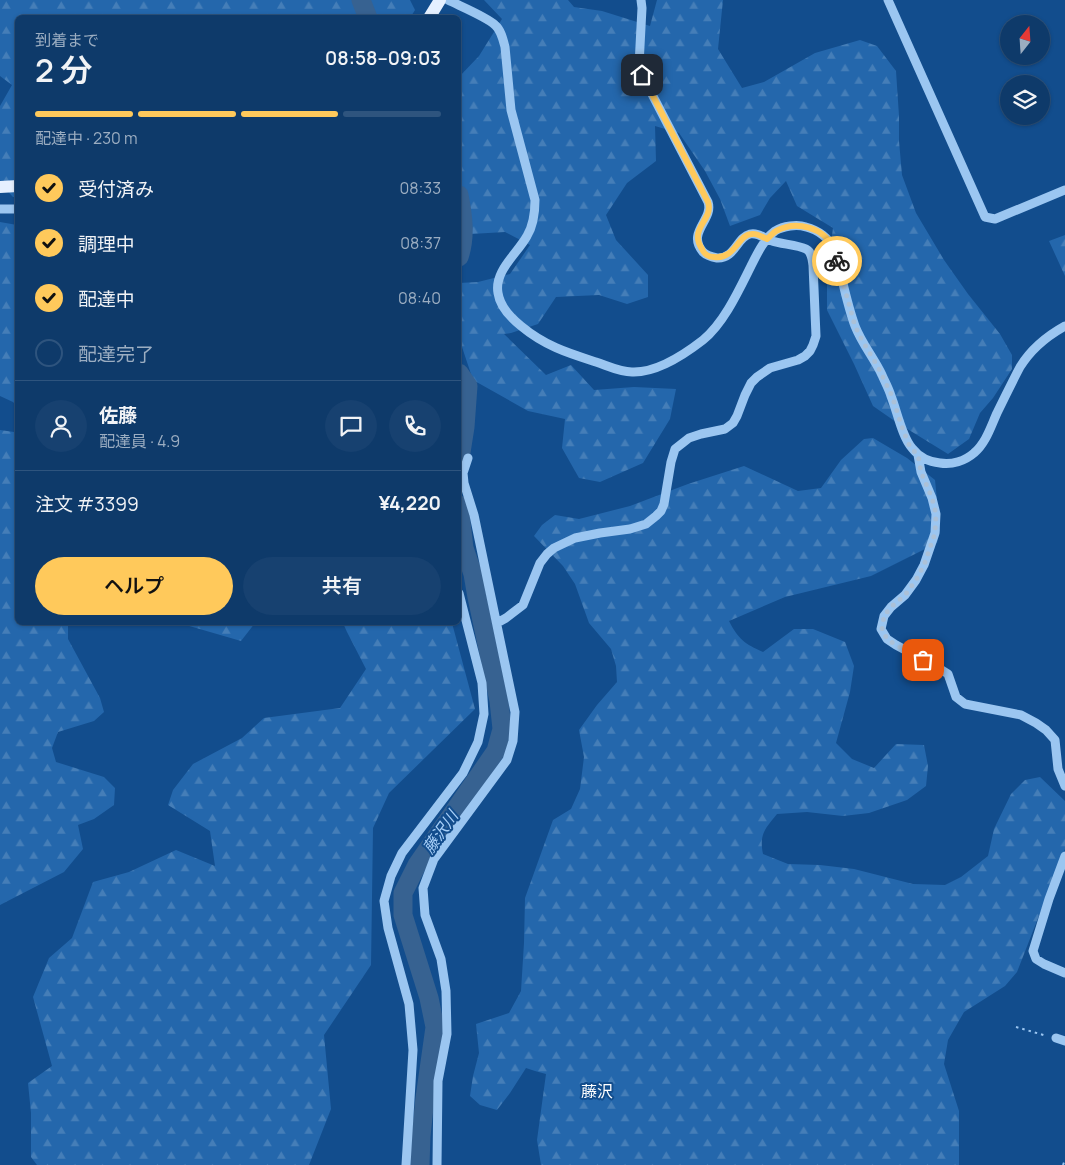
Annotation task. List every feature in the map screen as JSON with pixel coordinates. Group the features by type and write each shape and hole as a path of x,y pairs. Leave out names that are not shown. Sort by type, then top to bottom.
{"main road":[{"path":"431,15 440,0"},
{"path":"0,187 15,186"}],"street":[{"path":"448,0 496,25 503,37 511,110 535,200 535,211 528,235 503,270 498,282 497,291 504,309 511,318 546,344 567,353 621,370 633,372 662,366 705,338 721,320 767,239 775,232 787,227 800,225 825,236 834,249 855,326 892,396 910,447 918,455 931,462 946,464 961,461 975,452 984,440 1026,357 1048,336 1065,326"},
{"path":"497,622 506,618 523,605 540,563 554,548 575,538 630,529 646,524 661,512 675,449 689,438 725,429 733,423 751,383 770,368 798,360 810,351 816,336 813,266 811,254 807,249 779,243 752,234 747,235 728,255 721,258 712,257 704,252 698,244 697,236 710,208 642,75 639,65 641,0"},
{"path":"888,0 985,216 995,219 1065,190"},
{"path":"0,209 15,209"},
{"path":"918,455 921,472 932,498 936,514 935,533 924,565 916,580 905,595 884,616 882,629 887,639 948,674 956,697 965,704 1021,715 1046,730 1056,740 1058,769 1065,786"},
{"path":"437,1165 438,1081 446,1034 446,991 441,959 425,915 423,888 434,859 507,760 513,741 515,712 474,515 464,483 463,473 468,458"},
{"path":"461,500 469,501"},
{"path":"406,1165 413,1050 409,1004 388,928 384,901 391,876 402,853 463,772 478,742 484,714 482,683 461,601"},
{"path":"1065,856 1049,898 1033,951 1036,959 1065,973"}],"path":[{"path":"1016,1027 1061,1039"},
{"path":"1063,1165 1065,1160"}],"green space":[{"path":"0,0 410,0 415,10 412,15 15,15 15,197 0,183 0,106 12,85 0,76"},
{"path":"484,0 568,0 574,7 602,11 650,26 657,0 723,0 718,49 742,88 764,82 815,53 860,40 877,46 896,71 902,175 916,213 944,260 1000,334 1012,355 1012,369 993,398 980,413 969,439 948,454 873,406 827,310 827,271 833,228 797,206 786,181 770,198 760,215 730,226 720,199 705,171 679,133 655,126 656,161 627,183 606,215 616,240 648,275 648,297 627,304 599,295 556,297 538,324 504,334 546,375 571,365 594,390 634,387 676,389 670,419 643,463 600,482 579,478 562,448 565,419 528,411 473,380 461,344 461,283 478,282 510,274 530,245 505,232 471,234 461,196 461,75 479,56 502,19"},
{"path":"0,222 15,225 15,404 0,396"},
{"path":"1065,235 1065,276 1049,241"},
{"path":"0,430 15,433 15,625 68,625 68,639 100,698 104,712 94,721 58,732 52,748 56,762 104,777 115,788 114,805 94,819 78,825 83,849 64,872 0,905"},
{"path":"873,438 907,458 935,480 940,530 937,543 871,576 785,597 729,621 743,640 763,652 794,629 813,629 845,642 854,666 850,692 836,743 852,759 874,768 896,744 924,745 928,766 926,786 907,800 869,813 843,816 807,812 777,814 764,832 762,841 763,854 788,864 854,869 913,884 945,885 961,877 988,856 994,829 1011,794 1025,780 1040,777 1065,801 1065,849 1017,972 1005,986 964,1012 948,1040 944,1064 959,1111 959,1165 541,1165 537,1140 546,1074 526,1068 497,1110 480,1105 470,1096 479,1053 476,1024 509,1013 521,991 525,898 553,820 571,809 580,789 584,757 579,730 617,682 616,666 611,649 589,623 575,584 563,566 534,536 542,525 555,515 579,519 630,506 688,484 744,466 798,491 821,488 841,460 864,439"},
{"path":"186,625 253,625 241,641"},
{"path":"344,625 453,625 475,709 389,793 373,828 371,965 324,1035 331,1109 309,1165 37,1165 31,1157 31,1113 28,1083 52,1066 33,997 49,958 72,938 93,882 129,872 176,850 215,866 210,831 168,805 173,790 193,764 242,738 264,718 340,708 366,669"}],"waterway":[{"name":"藤沢川","path":"361,0 367,15"},
{"name":"藤沢川","path":"461,206 463,218 461,249"},
{"name":"藤沢川","path":"461,376 468,386 461,452"},
{"name":"藤沢川","path":"420,1165 425,1098 435,1027 429,998 403,915 403,893 417,865 496,751 502,729 499,701 473,574 464,548 461,522"}],"way so far":[{"path":"837,261 855,326 892,396 910,447 918,455 921,472 932,498 936,514 935,533 924,565 905,595 884,616 882,629 887,639 923,660"}],"district":[{"name":"藤沢","path":"597,1091"}],"route":[{"path":"642,75 708,202 710,208 697,236 698,244 704,252 712,257 721,258 728,255 747,235 758,235 767,239 775,232 787,227 800,225 825,236 834,249 837,261"}]}
